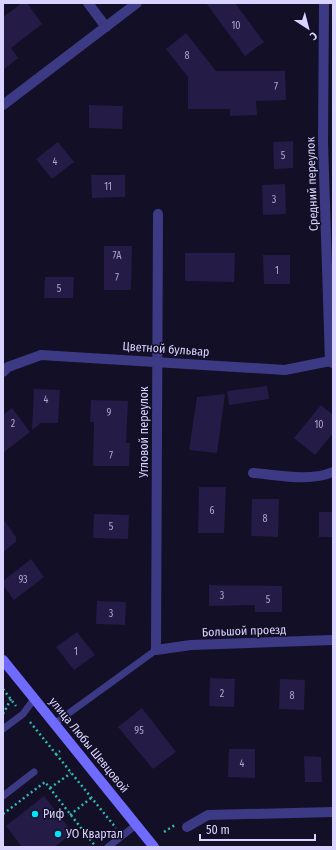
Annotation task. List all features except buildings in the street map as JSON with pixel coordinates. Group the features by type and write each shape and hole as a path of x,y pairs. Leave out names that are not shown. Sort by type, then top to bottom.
{"street":[{"path":"88,3 106,28"},
{"path":"3,105 137,3"},
{"name":"Средний переулок","path":"324,3 323,143 332,362"},
{"name":"Угловой переулок","path":"156,650 158,214"},
{"name":"Цветной бульвар","path":"3,372 8,367 41,355 285,370 332,362"},
{"path":"253,473 294,477 326,475 333,472"},
{"name":"Большой проезд","path":"156,650 191,645 333,640"},
{"name":"улица Любы Шевцовой","path":"3,660 154,847"},
{"path":"187,827 208,815 333,812"}],"lane":[{"path":"54,724 156,650"},
{"path":"3,730 23,714 34,699"},
{"path":"3,796 34,772"},
{"path":"108,847 136,825"}],"path":[{"path":"3,689 122,836"},
{"path":"3,714 11,699"},
{"path":"56,754 64,748"},
{"path":"50,788 71,773"},
{"path":"3,814 45,782 96,847"},
{"path":"70,815 92,798"},
{"path":"164,832 173,825"}],"place":[{"name":"Риф","path":"35,814"},
{"name":"УО Квартал","path":"58,834"}]}
